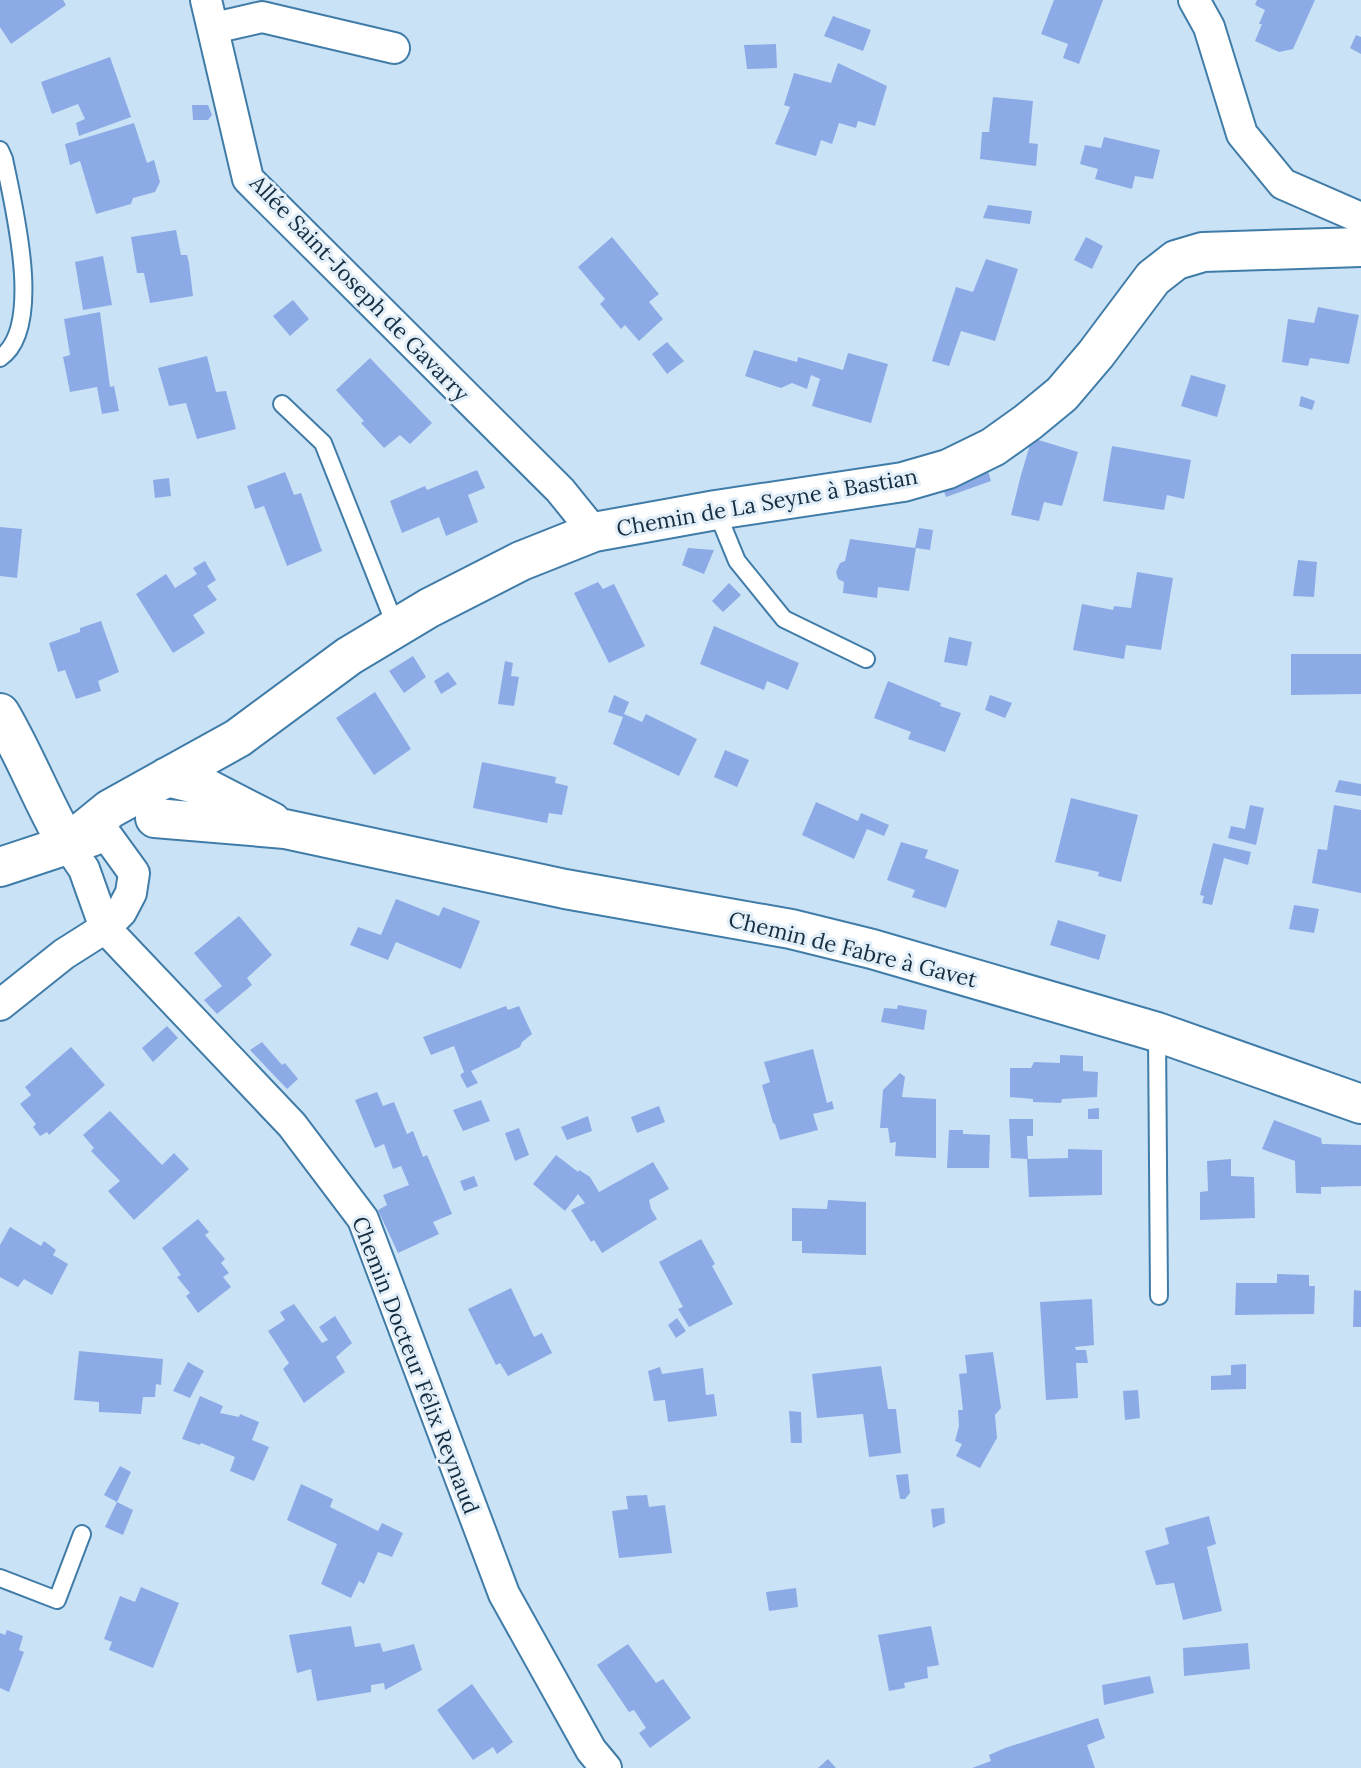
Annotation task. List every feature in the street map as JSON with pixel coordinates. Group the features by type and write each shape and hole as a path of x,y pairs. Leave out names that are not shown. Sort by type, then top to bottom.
{"street":[{"path":"1194,0 1209,27 1242,134 1283,184 1361,218"},
{"path":"210,14 262,17 394,48"},
{"name":"Allée Saint-Joseph de Gavarry","path":"210,14 248,179 560,490 594,532"},
{"name":"Chemin de La Seyne à Bastian","path":"0,867 87,835 155,818 183,781 349,656 429,608 521,561 594,532 903,482 948,469 993,447 1062,394 1153,278 1176,260 1203,252 1361,247"},
{"path":"0,713 50,814 87,835 134,873 131,893 121,912 105,928 64,954 0,1005"},
{"name":"Chemin de La Seyne à Bastian","path":"87,835 110,809 183,781"},
{"name":"Chemin de Fabre à Gavet","path":"183,781 285,829"},
{"name":"Chemin de Fabre à Gavet","path":"155,818 285,829 565,889 791,929 886,952 1157,1032 1361,1104"},
{"path":"87,835 84,869 105,928"},
{"name":"Chemin Docteur Félix Reynaud","path":"105,928 292,1125 363,1219 504,1594 591,1750 606,1768"}],"lane":[{"path":"0,150 17,224 24,296 20,325 9,352 0,358"},
{"path":"282,404 323,443 396,627"},
{"path":"716,510 737,561 784,619 866,659"},
{"path":"1157,1032 1159,1296"},
{"path":"0,1578 57,1600 82,1534"}],"building":[{"path":"0,0 63,0 66,5 11,44 0,27"},
{"path":"1054,0 1103,0 1079,64 1063,58 1068,44 1041,34"},
{"path":"1257,0 1315,0 1293,49 1279,52 1255,41 1265,10 1255,5"},
{"path":"833,16 871,30 863,51 824,36"},
{"path":"1356,35 1361,37 1361,54 1350,48"},
{"path":"776,44 777,68 747,69 744,45"},
{"path":"110,57 131,117 79,136 76,123 85,119 78,104 52,114 41,82"},
{"path":"838,63 887,86 875,126 858,121 856,128 839,123 832,144 821,140 816,156 775,144 790,107 784,105 794,73 831,83"},
{"path":"993,97 1033,101 1029,143 1038,144 1036,166 980,159 982,132 989,132"},
{"path":"192,105 208,105 212,115 208,120 193,120"},
{"path":"134,123 147,163 154,160 160,182 155,192 133,198 131,204 96,214 80,161 70,165 65,144"},
{"path":"1104,137 1160,150 1153,179 1135,176 1132,189 1095,179 1098,169 1080,164 1085,145 1101,148"},
{"path":"988,205 1032,211 1030,224 983,218"},
{"path":"176,230 181,255 187,255 193,296 150,303 144,273 137,273 131,237"},
{"path":"612,237 659,294 649,302 663,319 639,341 625,325 621,329 600,304 605,299 578,267"},
{"path":"1086,237 1103,246 1092,269 1074,260"},
{"path":"103,256 112,305 83,310 75,262"},
{"path":"986,259 1018,269 995,341 961,331 949,366 932,361 956,287 973,292"},
{"path":"293,300 309,319 290,336 273,316"},
{"path":"1318,307 1359,315 1349,364 1310,358 1308,366 1282,362 1288,319 1314,323"},
{"path":"100,312 110,387 114,386 119,411 102,414 97,387 70,392 63,357 70,355 64,319"},
{"path":"667,342 684,361 667,374 652,354"},
{"path":"754,350 797,362 798,357 843,370 848,353 888,364 871,423 812,406 820,379 811,375 807,389 792,383 781,388 745,376"},
{"path":"207,356 216,392 226,391 236,429 197,439 186,403 169,406 158,368"},
{"path":"370,358 432,423 410,444 400,435 384,448 336,390"},
{"path":"1191,375 1226,385 1217,417 1181,406"},
{"path":"1301,396 1315,401 1312,410 1299,406"},
{"path":"1032,438 1078,452 1062,506 1044,502 1039,521 1011,515"},
{"path":"1112,446 1191,460 1184,499 1167,495 1164,510 1103,501"},
{"path":"986,464 991,481 946,497 940,481"},
{"path":"477,470 485,488 468,495 478,522 446,536 439,517 402,533 390,501"},
{"path":"285,472 294,495 301,493 322,551 287,566 264,506 255,509 247,486"},
{"path":"169,478 171,496 155,498 153,480"},
{"path":"0,527 22,529 17,578 0,576"},
{"path":"919,528 933,530 930,550 916,548 909,591 878,587 877,598 843,593 844,582 838,579 836,572 840,563 845,561 850,539 915,548"},
{"path":"688,548 714,550 704,574 682,565"},
{"path":"1298,560 1317,562 1314,597 1293,596"},
{"path":"205,561 216,580 207,586 217,600 193,615 205,633 173,653 136,594 166,574 175,588 197,574 193,568"},
{"path":"1137,572 1173,578 1161,650 1126,645 1124,659 1073,650 1082,604 1113,610 1114,606 1131,608"},
{"path":"598,582 603,589 614,584 645,646 609,663 574,593"},
{"path":"729,583 741,595 723,612 712,601"},
{"path":"101,621 119,672 98,681 101,691 76,699 65,670 58,672 49,643"},
{"path":"714,626 799,663 788,690 767,681 764,690 700,664"},
{"path":"949,637 972,642 967,666 944,662"},
{"path":"1291,654 1361,654 1361,694 1291,695"},
{"path":"413,656 426,677 404,693 389,671"},
{"path":"505,661 513,663 511,676 519,677 514,706 498,704"},
{"path":"448,672 457,684 441,694 434,681"},
{"path":"888,681 961,713 945,752 908,739 911,732 874,718"},
{"path":"375,692 411,749 374,775 336,718"},
{"path":"614,695 629,702 624,714 642,722 646,714 697,739 679,776 613,744 623,717 608,712"},
{"path":"990,695 1012,703 1005,718 985,710"},
{"path":"725,750 749,760 737,787 714,777"},
{"path":"482,762 556,777 555,783 568,786 562,815 549,813 547,823 473,808"},
{"path":"1339,780 1361,784 1361,796 1335,792"},
{"path":"1071,798 1138,815 1121,882 1098,876 1099,872 1055,862"},
{"path":"816,802 858,821 861,813 889,825 884,836 867,829 854,859 802,835"},
{"path":"1250,805 1264,808 1256,845 1228,838 1231,826 1245,829"},
{"path":"1334,805 1361,810 1361,893 1312,883 1318,849 1327,850"},
{"path":"901,842 928,850 925,858 959,870 946,908 912,897 915,890 887,880"},
{"path":"1213,843 1251,852 1248,865 1224,858 1212,905 1202,903 1204,896 1200,895"},
{"path":"396,899 439,916 443,907 480,921 461,969 396,942 388,960 350,945 358,927 381,935"},
{"path":"1294,905 1319,909 1314,933 1289,929"},
{"path":"239,916 272,955 247,978 252,985 217,1014 204,1000 222,986 194,953"},
{"path":"1058,920 1106,935 1099,960 1050,945"},
{"path":"898,1005 927,1010 924,1030 881,1022 884,1008 897,1009"},
{"path":"506,1006 508,1010 519,1006 532,1034 520,1047 471,1071 478,1083 467,1088 460,1075 464,1072 454,1046 431,1055 423,1037"},
{"path":"167,1026 178,1038 153,1062 142,1048"},
{"path":"262,1042 298,1079 287,1089 250,1050"},
{"path":"71,1047 105,1085 49,1135 47,1132 40,1136 33,1127 36,1124 20,1104 31,1095 25,1087"},
{"path":"813,1049 827,1103 832,1101 834,1109 813,1114 818,1130 780,1140 762,1085 770,1082 764,1062"},
{"path":"1060,1055 1083,1056 1083,1071 1098,1072 1097,1097 1062,1099 1061,1103 1010,1097 1010,1068 1031,1068 1034,1062 1060,1063"},
{"path":"900,1073 905,1077 902,1097 936,1099 936,1158 895,1156 896,1142 890,1143 888,1128 880,1128 883,1090"},
{"path":"377,1092 383,1106 394,1102 407,1134 413,1131 423,1157 427,1155 452,1214 433,1222 439,1234 398,1253 378,1210 387,1205 383,1195 409,1185 401,1166 393,1169 384,1144 375,1148 355,1100"},
{"path":"481,1100 490,1121 463,1131 453,1110"},
{"path":"659,1106 665,1122 637,1133 631,1117"},
{"path":"1099,1108 1099,1119 1088,1119 1088,1109"},
{"path":"110,1111 162,1165 174,1153 189,1169 134,1220 108,1191 120,1181 91,1151 94,1148 83,1135"},
{"path":"588,1116 592,1131 567,1140 561,1127"},
{"path":"1009,1119 1033,1119 1033,1136 1027,1136 1028,1159 1068,1158 1068,1149 1102,1150 1102,1195 1029,1197 1027,1159 1011,1158"},
{"path":"1274,1120 1321,1138 1322,1144 1361,1145 1361,1186 1321,1187 1321,1194 1296,1193 1295,1161 1262,1149"},
{"path":"519,1128 529,1155 515,1161 505,1133"},
{"path":"949,1130 990,1135 989,1168 947,1168"},
{"path":"556,1155 590,1177 599,1192 653,1162 669,1189 649,1200 657,1219 602,1253 594,1240 591,1242 571,1210 585,1203 578,1194 565,1211 533,1184"},
{"path":"1231,1159 1231,1176 1254,1177 1255,1218 1200,1220 1200,1192 1208,1191 1207,1161"},
{"path":"474,1176 478,1186 464,1191 460,1181"},
{"path":"828,1200 866,1202 866,1255 802,1253 802,1241 792,1241 792,1208 827,1209"},
{"path":"198,1219 209,1232 205,1235 225,1259 221,1263 229,1273 223,1277 231,1287 198,1313 186,1296 190,1293 177,1277 181,1275 162,1248"},
{"path":"10,1227 41,1246 44,1241 56,1250 53,1255 68,1264 52,1295 24,1279 18,1287 0,1277 0,1245"},
{"path":"701,1239 733,1304 689,1327 678,1309 683,1307 659,1262"},
{"path":"1277,1274 1309,1275 1309,1286 1315,1286 1314,1314 1235,1315 1236,1283 1277,1283"},
{"path":"511,1288 534,1337 542,1333 552,1353 508,1376 500,1363 496,1365 468,1309"},
{"path":"1354,1290 1361,1291 1361,1327 1353,1327"},
{"path":"1092,1299 1094,1345 1075,1347 1076,1350 1086,1350 1088,1363 1076,1363 1078,1398 1046,1400 1040,1302"},
{"path":"294,1304 322,1343 328,1340 319,1327 335,1316 352,1343 336,1357 345,1372 304,1403 283,1369 289,1363 268,1331 285,1320 280,1312"},
{"path":"677,1318 686,1331 676,1338 668,1325"},
{"path":"79,1351 163,1359 161,1385 156,1384 155,1397 143,1397 141,1414 99,1412 99,1402 74,1400"},
{"path":"993,1352 1001,1408 995,1415 997,1438 980,1468 956,1456 962,1444 955,1441 959,1426 958,1410 963,1410 959,1374 967,1373 965,1355"},
{"path":"188,1362 204,1371 190,1398 173,1391"},
{"path":"1246,1364 1246,1389 1211,1390 1211,1376 1231,1375 1231,1365"},
{"path":"881,1366 888,1409 896,1409 901,1453 869,1457 863,1414 817,1418 812,1374"},
{"path":"660,1367 662,1374 703,1368 706,1395 714,1394 717,1416 668,1422 665,1400 654,1401 648,1371"},
{"path":"1138,1390 1140,1418 1125,1420 1123,1391"},
{"path":"200,1396 223,1406 220,1413 239,1417 240,1414 259,1422 252,1440 269,1447 254,1481 230,1471 235,1457 182,1439"},
{"path":"789,1411 801,1412 802,1443 791,1443"},
{"path":"120,1466 131,1472 117,1502 104,1495"},
{"path":"908,1474 910,1493 905,1499 900,1499 896,1475"},
{"path":"301,1484 333,1499 330,1507 378,1531 382,1523 403,1533 392,1557 378,1552 364,1584 359,1581 351,1598 321,1584 337,1544 287,1520"},
{"path":"647,1495 649,1507 665,1505 672,1553 619,1558 612,1511 628,1509 626,1496"},
{"path":"117,1502 133,1510 123,1535 105,1527"},
{"path":"944,1508 945,1523 933,1528 931,1509"},
{"path":"1209,1516 1216,1544 1207,1547 1222,1611 1183,1620 1174,1583 1156,1585 1145,1551 1169,1544 1165,1528"},
{"path":"141,1587 179,1603 153,1668 109,1650 112,1642 104,1639 120,1596 135,1602"},
{"path":"796,1588 798,1607 769,1611 766,1592"},
{"path":"351,1626 355,1647 380,1643 383,1652 414,1644 422,1670 385,1690 384,1683 371,1685 371,1692 317,1701 311,1669 297,1673 289,1635"},
{"path":"931,1626 939,1665 927,1667 928,1678 904,1683 905,1688 889,1691 878,1635"},
{"path":"7,1630 23,1636 19,1650 24,1652 9,1692 0,1688 0,1633 5,1635"},
{"path":"1248,1643 1250,1669 1184,1676 1183,1648"},
{"path":"628,1644 656,1683 663,1679 691,1718 650,1748 639,1733 646,1728 634,1710 629,1712 597,1665"},
{"path":"1150,1676 1154,1693 1104,1705 1102,1685"},
{"path":"472,1684 513,1742 497,1754 493,1747 473,1760 437,1710"},
{"path":"1098,1718 1105,1738 1087,1745 1095,1768 972,1768 991,1761 989,1755 1005,1748"},
{"path":"828,1759 836,1768 818,1768"}]}
